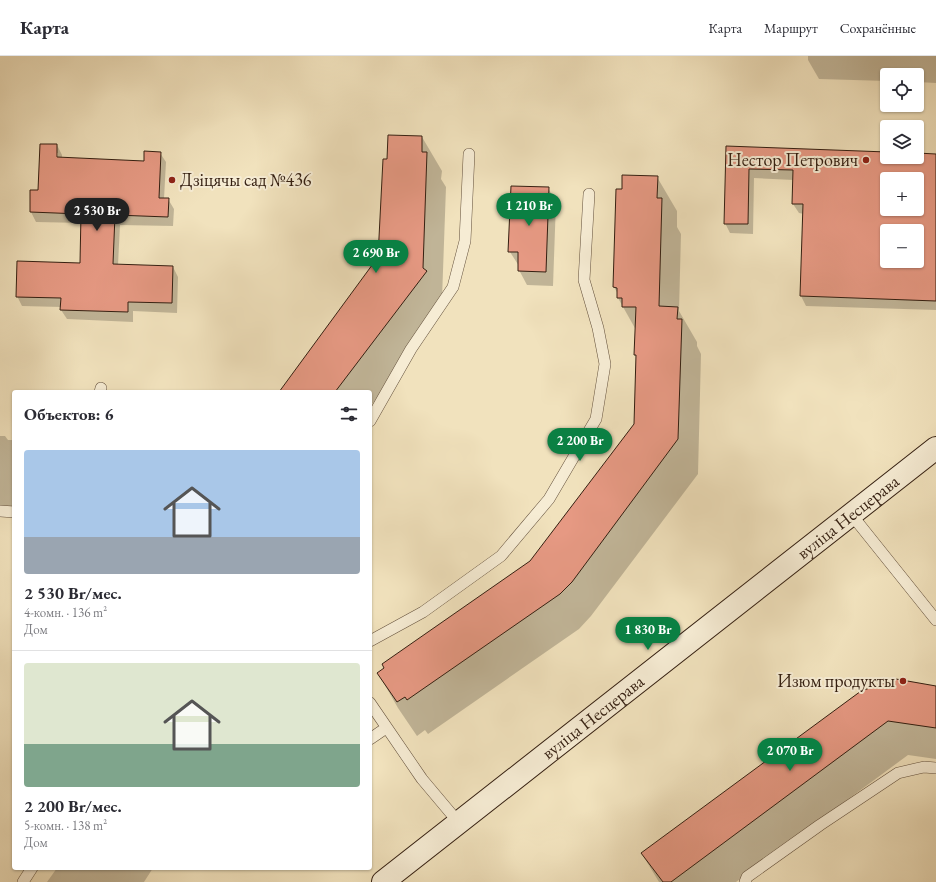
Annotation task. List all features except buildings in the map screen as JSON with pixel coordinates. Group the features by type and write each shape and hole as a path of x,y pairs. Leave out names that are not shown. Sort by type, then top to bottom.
{"main road":[{"name":"вуліца Несцерава","path":"383,882 936,448"}],"lane":[{"path":"372,417 411,349 453,287 465,241 468,154"},
{"path":"372,640 423,612 501,556 549,499 596,419 605,364 598,328 584,280 589,194"},
{"path":"0,511 12,512"},
{"path":"851,514 936,620"},
{"path":"372,706 422,779 459,823"},
{"path":"372,738 386,728"},
{"path":"745,882 747,877 820,825 898,773 924,767 936,768"},
{"path":"23,882 31,870"}],"place":[{"name":"Нестор Петрович","path":"866,160"},
{"name":"Дзіцячы сад №436","path":"172,180"},
{"name":"Изюм продукты","path":"903,681"}]}
